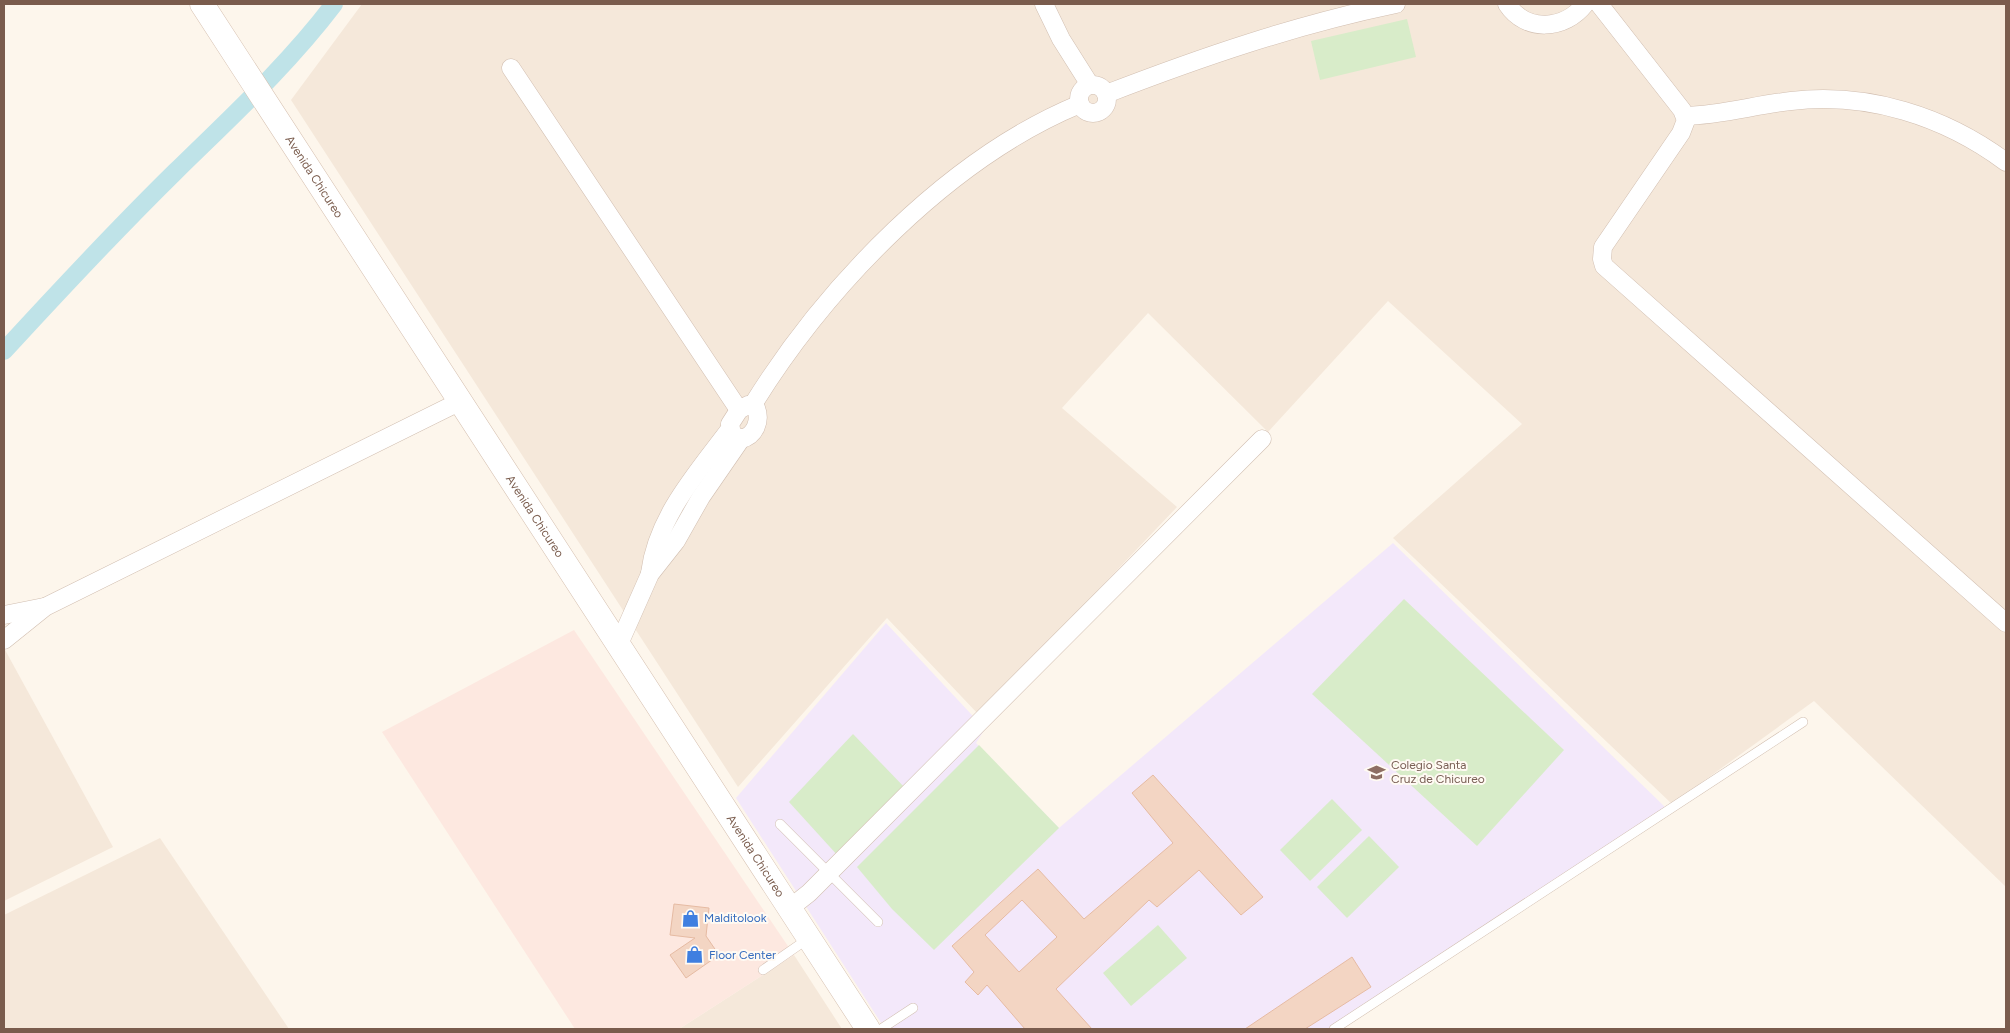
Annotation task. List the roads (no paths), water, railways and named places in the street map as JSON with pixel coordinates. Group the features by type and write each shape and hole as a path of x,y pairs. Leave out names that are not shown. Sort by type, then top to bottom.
{"main road":[{"name":"Avenida Chicureo","path":"202,4 258,87 524,502 619,644 868,1029"}],"street":[{"path":"1044,4 1061,39 1090,85"},
{"path":"1106,94 1298,26 1396,4"},
{"path":"1507,4 1521,18 1544,25 1568,20 1586,4"},
{"path":"1598,4 1685,116 1685,124 1681,133 1604,248 1602,259 1604,266 2006,623"},
{"path":"511,68 746,408 757,411 758,422 750,435 735,434"},
{"path":"1090,85 1100,86 1106,94 1106,104 1096,113 1086,111 1080,104 1080,95 1090,85"},
{"path":"1685,116 1717,115 1792,101 1855,101 1896,109 1927,118 1972,139 2006,162"},
{"path":"619,644 650,574 676,541 702,497 735,434 732,420 746,408 818,313 865,260 915,213 1000,146 1038,124 1080,104"},
{"path":"4,640 45,607 461,401"},
{"path":"790,908 830,873 1262,439"},
{"path":"4,615 45,607"}],"lane":[{"path":"1334,1029 1803,722"},
{"path":"780,824 878,922"},
{"path":"763,970 810,938"},
{"path":"881,1029 913,1008"}],"waterway":[{"path":"4,351 131,216 278,70 334,4"}],"place":[{"name":"Colegio Santa Cruz de Chicureo","path":"1377,772"},
{"name":"Malditolook","path":"690,918"},
{"name":"Floor Center","path":"695,955"}]}
